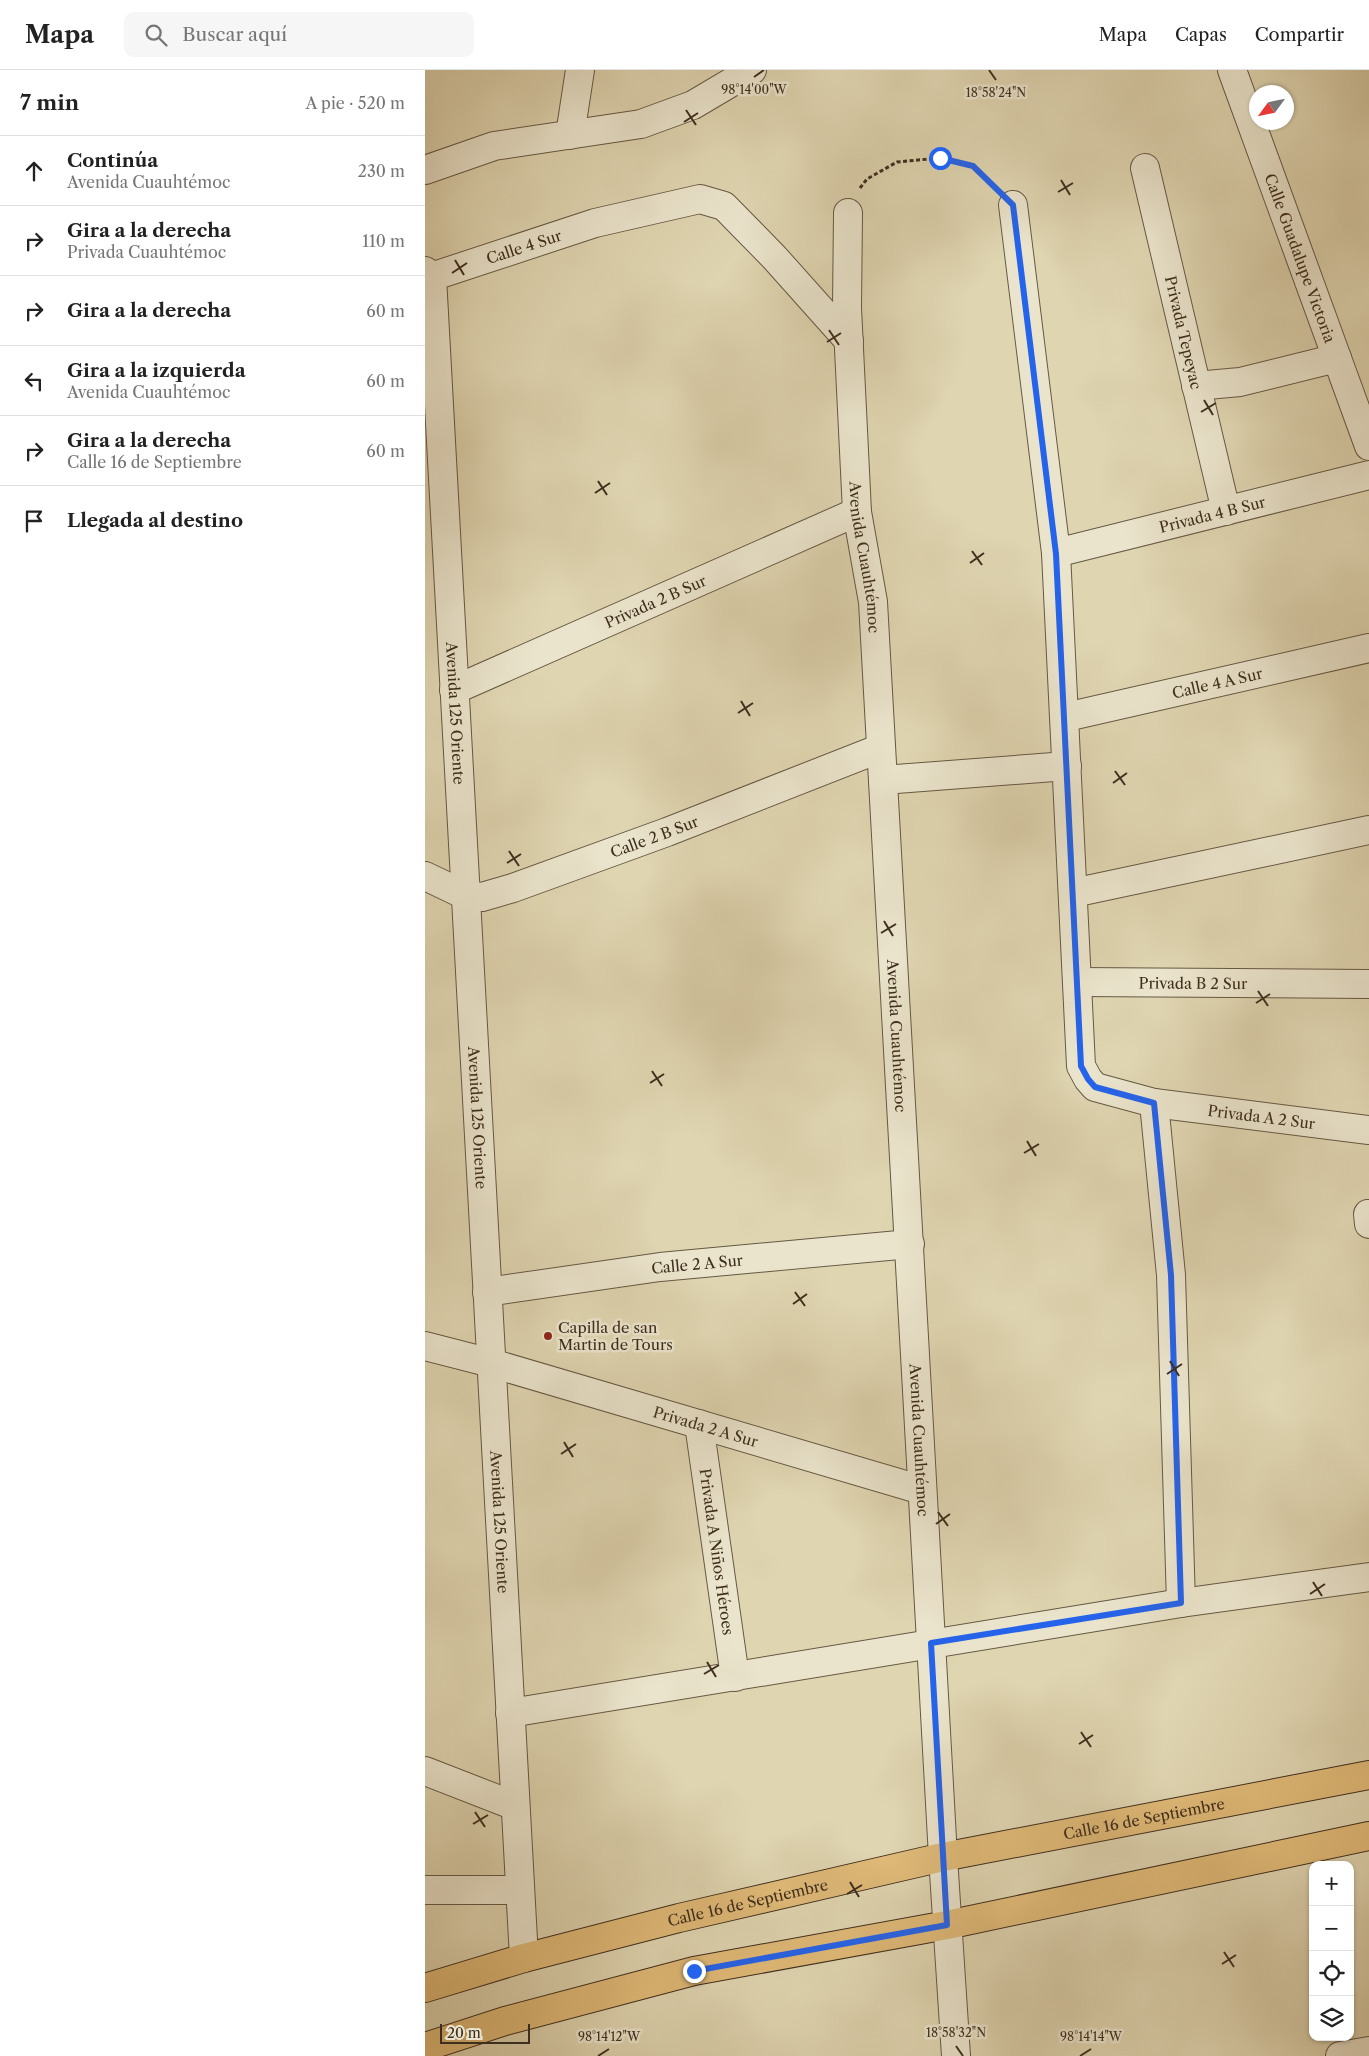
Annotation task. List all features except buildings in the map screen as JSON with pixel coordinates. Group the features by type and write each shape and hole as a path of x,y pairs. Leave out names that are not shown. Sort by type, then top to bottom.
{"main road":[{"name":"Calle 16 de Septiembre","path":"425,1988 523,1958 679,1918 943,1857 1369,1775"},
{"path":"425,2046 505,2021 694,1971 947,1925 1369,1836"}],"street":[{"path":"571,135 580,70"},
{"path":"425,170 493,146 641,124 693,105 752,70"},
{"name":"Calle Guadalupe Victoria","path":"1233,70 1369,446"},
{"name":"Privada Tepeyac","path":"1145,168 1195,386 1240,382 1337,358"},
{"name":"Calle 4 Sur","path":"427,276 595,223 700,199 724,206 774,257 849,341"},
{"path":"1013,205 1056,554 1081,1066 1095,1087 1154,1103 1171,1275 1181,1603"},
{"name":"Avenida Cuauhtémoc","path":"848,213 849,341 857,512 873,602 922,1490 956,2056"},
{"name":"Avenida 125 Oriente","path":"427,276 454,690 523,1958"},
{"path":"1195,386 1226,511"},
{"name":"Privada 4 B Sur","path":"1056,554 1369,475"},
{"name":"Privada 2 B Sur","path":"454,690 857,512"},
{"name":"Calle 4 A Sur","path":"1065,717 1369,648"},
{"name":"Calle 2 B Sur","path":"425,876 465,894 482,897 513,888 667,832 881,748"},
{"path":"883,780 1067,766"},
{"path":"1073,893 1369,830"},
{"name":"Privada B 2 Sur","path":"1078,982 1369,984"},
{"name":"Privada A 2 Sur","path":"1154,1103 1369,1130"},
{"name":"Calle 2 A Sur","path":"487,1292 660,1267 909,1244"},
{"path":"425,1346 491,1363"},
{"name":"Privada 2 A Sur","path":"491,1363 922,1490"},
{"name":"Privada A Niños Héroes","path":"699,1424 735,1677"},
{"path":"510,1713 1181,1603 1369,1577"},
{"path":"425,1771 515,1806"},
{"path":"425,1890 520,1890"},
{"path":"1340,2056 1369,2052"}],"path":[{"path":"848,213 854,194 867,179 897,162 940,158 973,166 1013,205"}],"place":[{"name":"Capilla de san Martin de Tours","path":"548,1336"}],"route":[{"path":"694,1971 947,1925 931,1643 1181,1603 1171,1275 1154,1103 1095,1087 1081,1066 1056,554 1013,205 973,166 940,158"}]}
